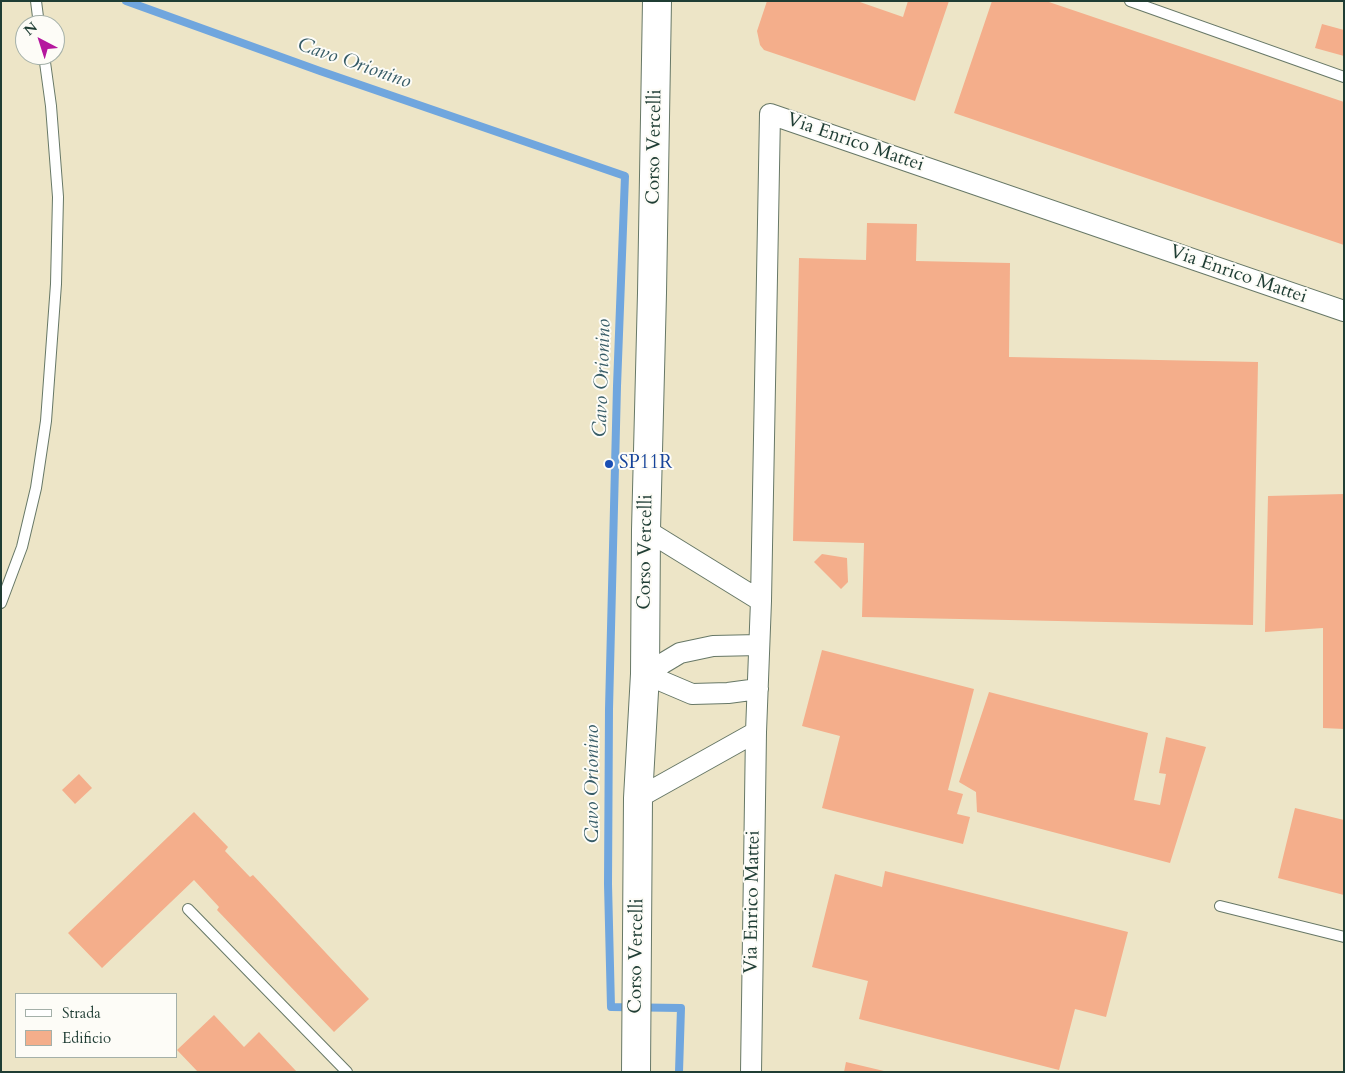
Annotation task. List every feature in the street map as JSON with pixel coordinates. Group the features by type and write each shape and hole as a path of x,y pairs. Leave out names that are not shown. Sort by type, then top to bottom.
{"main road":[{"name":"Corso Vercelli","path":"636,1072 638,798 645,674 646,530 657,1"}],"street":[{"name":"Via Enrico Mattei","path":"751,1072 756,732 761,601 770,114 1344,311"},
{"path":"646,530 761,601"},
{"path":"645,674 680,653 713,646 759,645"},
{"path":"645,674 692,694 728,693 758,689"},
{"path":"638,798 756,732"}],"lane":[{"path":"36,1 38,15"},
{"path":"1130,1 1344,77"},
{"path":"1,603 24,539 36,488 46,421 56,284 58,197 51,106 45,65"},
{"path":"1220,906 1344,938"},
{"path":"188,909 347,1072"}],"building":[{"path":"767,1 857,1 903,17 908,1 949,1 915,101 764,50 760,45 757,31"},
{"path":"992,1 1046,1 1344,102 1344,245 954,113"},
{"path":"1322,24 1344,30 1344,56 1315,48"},
{"path":"867,223 917,224 916,261 1010,263 1009,357 1258,362 1253,625 862,617 864,543 793,541 799,258 866,260"},
{"path":"1344,494 1344,729 1323,728 1323,628 1265,632 1268,496"},
{"path":"822,554 847,558 848,582 841,589 814,562"},
{"path":"822,650 974,689 948,790 963,794 957,814 970,817 963,844 822,808 840,736 802,726"},
{"path":"989,692 1148,733 1134,800 1160,805 1166,774 1159,773 1166,737 1206,747 1170,863 977,812 976,792 959,782"},
{"path":"79,774 92,788 75,804 62,790"},
{"path":"1295,808 1344,820 1344,895 1278,878"},
{"path":"194,812 228,847 225,851 250,877 253,875 369,999 334,1032 217,910 219,907 194,880 102,968 68,933"},
{"path":"885,871 1128,932 1106,1017 1075,1009 1059,1070 859,1019 868,981 812,967 835,874 882,887"},
{"path":"214,1015 244,1047 259,1032 297,1072 198,1072 178,1049"},
{"path":"846,1062 884,1071 884,1072 844,1072"}],"waterway":[{"name":"Cavo Orionino","path":"126,1 320,71 625,176 617,386 609,709 608,884 611,1007 681,1008 679,1072"}],"place":[{"name":"SP11R","path":"609,464"}]}
